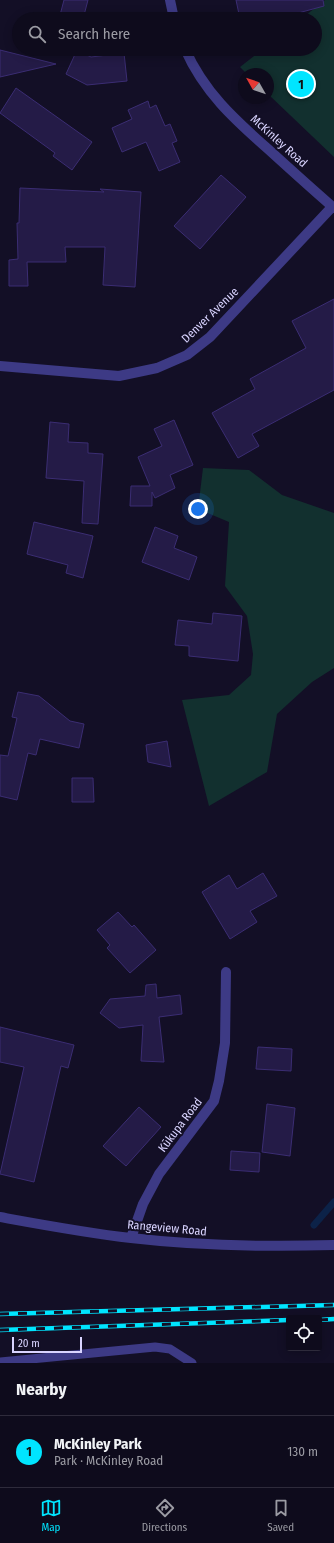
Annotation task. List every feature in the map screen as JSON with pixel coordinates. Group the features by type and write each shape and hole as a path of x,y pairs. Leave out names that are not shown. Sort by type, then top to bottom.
{"street":[{"path":"170,0 173,12"},
{"name":"McKinley Road","path":"188,56 198,75 210,92 227,111 333,208"},
{"name":"Denver Avenue","path":"0,366 118,376 157,368 187,355 210,338 333,208"},
{"name":"Kūkupa Road","path":"131,1238 143,1204 159,1174 214,1101 220,1081 225,1043 226,972"},
{"name":"Rangeview Road","path":"0,1217 131,1238 201,1244 278,1246 334,1245"}],"lane":[{"path":"0,1362 155,1347 170,1349 192,1363"}],"green space":[{"path":"325,0 334,0 334,157 274,100 274,68 240,67 254,56 322,56 322,12 310,12"},
{"path":"203,468 249,470 282,495 334,513 334,668 312,682 277,714 267,772 209,806 182,700 229,695 251,675 253,654 247,616 225,586 229,522 198,509"}],"building":[{"path":"64,0 88,0 85,12 61,12"},
{"path":"236,0 323,0 324,6 302,12 239,12"},
{"path":"0,50 12,53 12,56 24,56 56,64 0,77"},
{"path":"74,56 124,56 127,81 87,85 66,74"},
{"path":"16,88 92,142 72,170 53,156 55,153 0,113"},
{"path":"148,101 150,108 156,105 165,126 170,124 177,141 172,143 180,162 159,171 146,142 122,152 112,128 132,119 128,110"},
{"path":"221,175 246,197 200,249 174,226"},
{"path":"20,188 104,192 100,189 141,192 135,287 103,285 105,247 65,247 66,262 27,262 28,286 9,286 9,260 18,259 17,223 19,223"},
{"path":"334,299 334,390 252,434 259,446 238,458 212,413 255,389 250,379 306,348 292,321"},
{"path":"174,420 193,465 170,475 175,488 155,498 152,492 152,506 130,506 131,486 150,486 138,457 162,446 154,429"},
{"path":"50,422 69,424 68,442 88,443 88,453 103,454 98,524 82,523 84,481 46,478"},
{"path":"34,522 93,536 83,578 66,573 68,565 27,554"},
{"path":"155,527 178,536 174,548 197,557 189,580 142,562"},
{"path":"213,613 242,616 238,661 189,656 189,646 175,645 178,620 212,624"},
{"path":"18,692 39,696 70,721 84,724 79,748 40,739 36,755 28,753 17,800 0,796 0,755 8,756 17,718 12,717"},
{"path":"167,741 171,767 148,762 146,745"},
{"path":"72,778 93,778 94,802 72,802"},
{"path":"263,873 277,896 250,911 257,922 230,939 202,892 229,875 237,889"},
{"path":"118,912 132,927 134,925 156,950 130,973 107,948 110,945 97,930"},
{"path":"156,984 157,998 180,995 182,1014 159,1017 164,1062 141,1061 143,1025 119,1028 100,1013 110,999 145,996 146,985"},
{"path":"0,1027 74,1045 68,1068 61,1066 34,1182 0,1174 24,1067 0,1062"},
{"path":"258,1047 292,1049 291,1071 256,1069"},
{"path":"267,1104 295,1108 290,1156 262,1152"},
{"path":"139,1107 161,1127 126,1166 103,1146"},
{"path":"231,1151 260,1153 259,1172 230,1170"}],"waterway":[{"path":"314,1225 334,1202"}],"railway":[{"path":"0,1314 334,1305"},
{"path":"322,1320 334,1319"},
{"path":"0,1330 286,1320"}],"place":[{"name":"McKinley Park","path":"301,84"}]}
